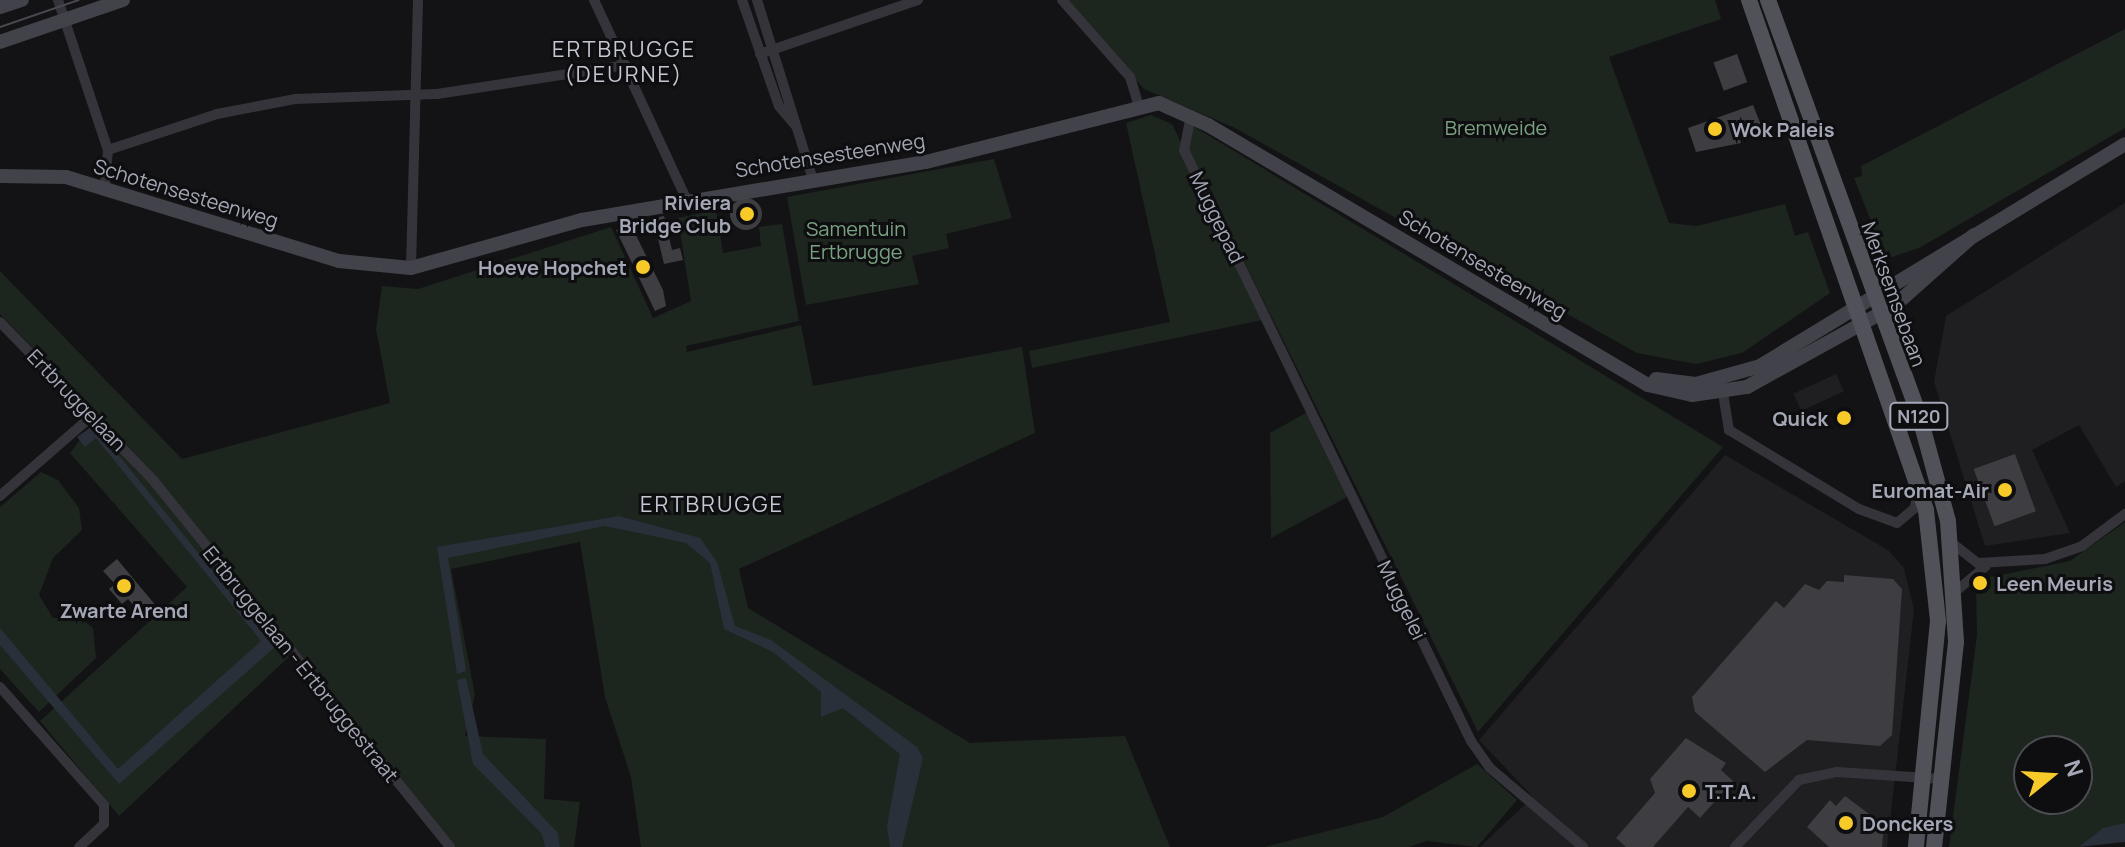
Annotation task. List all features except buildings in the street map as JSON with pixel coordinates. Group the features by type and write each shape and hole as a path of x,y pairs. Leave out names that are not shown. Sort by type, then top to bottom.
{"main road":[{"name":"Merksemsebaan","path":"1749,0 1921,484 1938,621 1934,847"},
{"name":"Merksemsebaan","path":"1768,0 1931,452 1951,542 1955,592 1933,778 1916,847"}],"street":[{"path":"0,7 22,0"},
{"path":"0,42 123,0"},
{"path":"411,268 418,0"},
{"path":"594,0 686,198"},
{"path":"742,0 779,106 798,130"},
{"path":"757,0 812,177"},
{"path":"760,54 918,0"},
{"path":"1062,0 1130,77 1138,104"},
{"path":"56,1 108,150 105,188"},
{"path":"108,150 271,104 416,92 626,65"},
{"name":"Schotensesteenweg","path":"0,176 44,173 105,188 339,261 411,268 686,198 926,162 1138,104 1191,115 1632,374 1722,387 1860,313"},
{"name":"Muggepad","path":"1191,115 1184,150 1267,319"},
{"path":"1860,313 1873,297 2125,144"},
{"path":"1860,313 1880,313 1974,235"},
{"name":"Muggelei","path":"1267,319 1474,747 1583,847"},
{"name":"Ertbruggelaan","path":"0,322 153,480"},
{"path":"1722,387 1729,430 1859,509 1901,522 1915,508 1921,484"},
{"path":"0,496 93,415"},
{"name":"Ertbruggelaan - Ertbruggestraat","path":"153,480 450,847"},
{"path":"1955,592 1971,573 1990,565 2064,553 2125,514"},
{"path":"1951,542 1990,565"},
{"path":"3,695 102,802 104,824 79,847"},
{"path":"1735,847 1799,780 1837,772 1933,778"}],"shaded area":[{"path":"2125,203 2125,481 2116,487 2079,425 2032,450 2070,533 1985,546 1934,382 1946,316"},
{"path":"1836,374 1844,391 1801,411 1793,394"},
{"path":"94,425 275,647 119,784 0,645 0,628 118,769 261,641 96,438 85,447 77,437"},
{"path":"1725,455 1888,550 1904,568 1914,610 1887,847 1480,847 1533,797 1479,740"},
{"path":"619,516 700,538 717,562 735,626 771,640 917,747 923,758 902,847 890,847 887,826 900,754 843,708 821,717 821,692 773,652 724,629 710,563 686,543 605,526 448,558 466,671 457,674 437,547"},
{"path":"466,678 483,754 558,833 560,847 545,847 542,834 473,764 457,680"},
{"path":"2125,823 2125,842 2079,847 2103,828"}],"green space":[{"name":"Bremweide","path":"1065,0 1715,0 1721,19 1609,57 1669,223 1697,226 1785,204 1795,236 1808,232 1830,293 1742,353 1696,364 1637,353 1235,128 1144,89"},
{"path":"2125,29 2125,128 1919,248 1886,259 1854,178 1862,176 1861,166"},
{"path":"1151,115 1172,124 1267,319 1032,368 1029,351 1170,322 1126,123"},
{"path":"1193,126 1723,447 1478,732 1187,147"},
{"name":"Samentuin Ertbrugge","path":"994,159 1012,218 946,234 949,248 912,256 919,284 806,305 787,197"},
{"path":"716,210 723,253 761,246 759,227 782,224 799,321 686,346 687,352 801,325 813,386 1022,347 1035,433 739,569 748,608 970,743 1125,736 1170,847 641,847 631,777 605,697 580,542 451,569 475,695 465,736 546,739 544,799 580,802 574,847 453,847 295,651 119,816 40,721 187,587 70,453 98,416 0,314 0,271 182,459 390,403 376,329 382,286 418,289 611,227 653,318 691,301 678,218"},
{"path":"1311,410 1351,495 1271,538 1270,433"},
{"path":"41,472 58,480 79,508 82,530 53,558 39,595 53,618 80,618 93,628 96,658 39,712 0,669 0,507"},
{"path":"2125,522 2125,823 2079,847 1949,847 1977,635 1976,580 2070,561"},
{"path":"1477,764 1517,800 1477,847 1427,841 1409,847 1264,847 1383,817"}],"tram line":[{"path":"0,27 79,0"}],"place":[{"name":"Wok Paleis","path":"1715,129"},
{"name":"Riviera Bridge Club","path":"747,214"},
{"name":"Hoeve Hopchet","path":"643,267"},
{"name":"Quick","path":"1844,418"},
{"name":"Euromat-Air","path":"2005,490"},
{"name":"Leen Meuris","path":"1980,583"},
{"name":"Zwarte Arend","path":"124,586"},
{"name":"T.T.A.","path":"1689,791"},
{"name":"Donckers","path":"1846,823"}],"district":[{"name":"ERTBRUGGE (DEURNE)","path":"624,62"},
{"name":"ERTBRUGGE","path":"712,505"}]}
